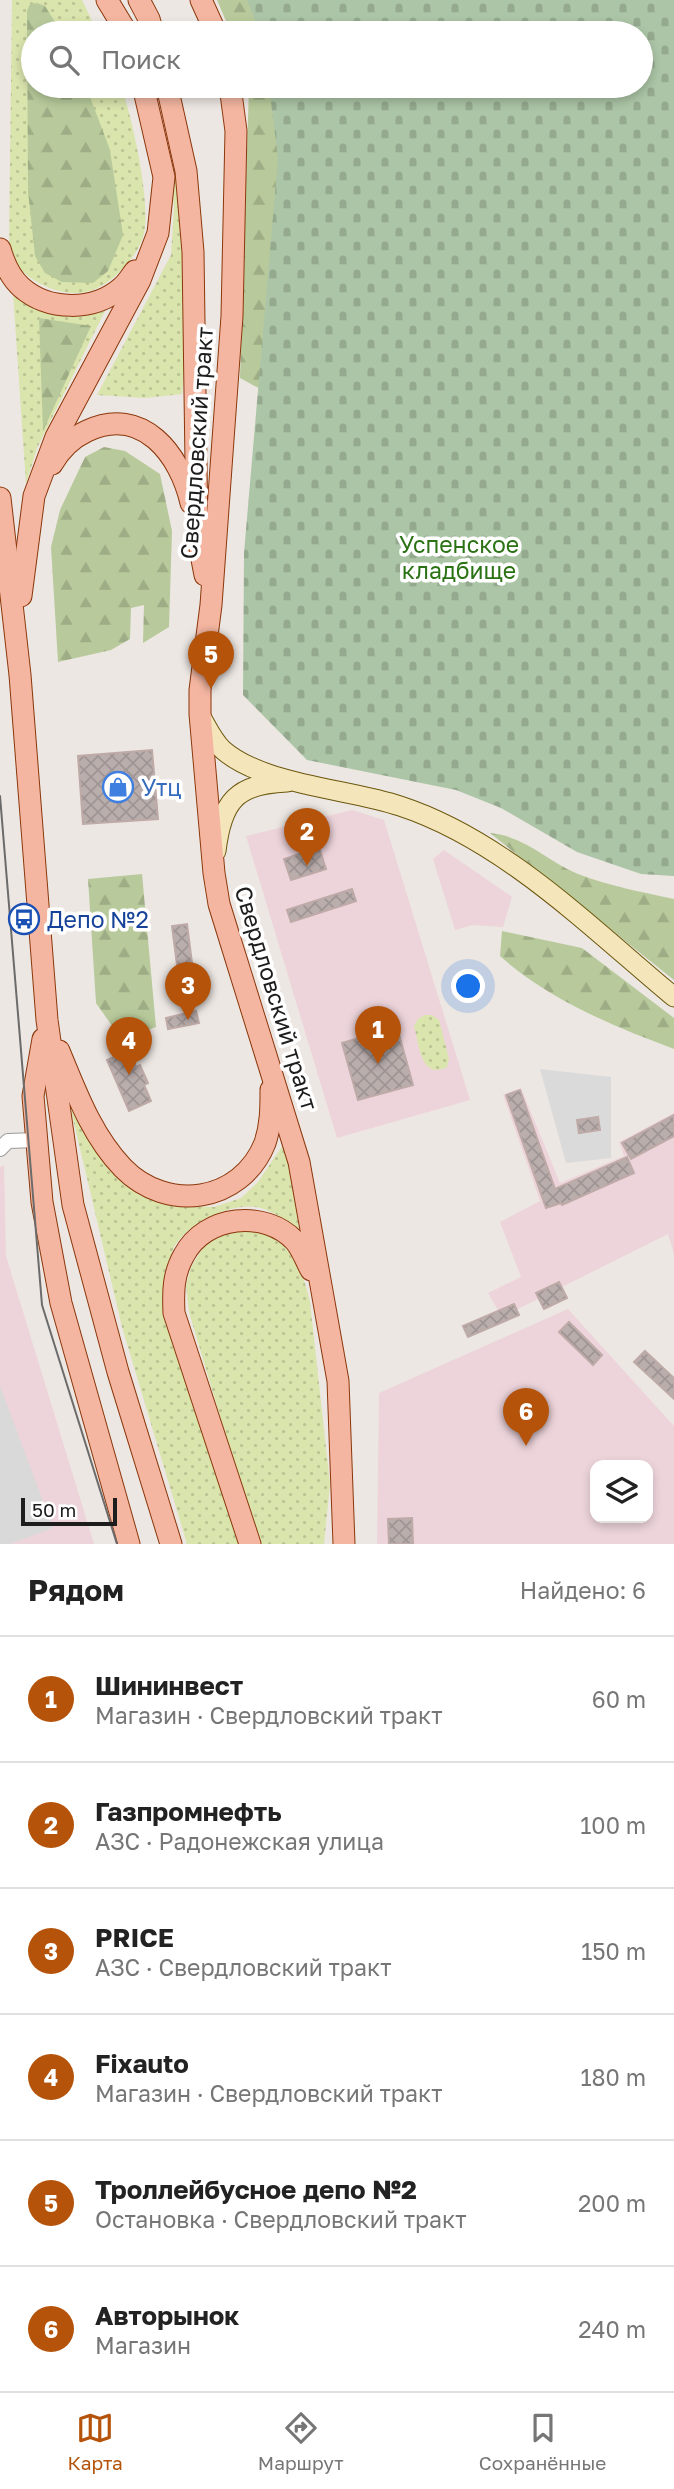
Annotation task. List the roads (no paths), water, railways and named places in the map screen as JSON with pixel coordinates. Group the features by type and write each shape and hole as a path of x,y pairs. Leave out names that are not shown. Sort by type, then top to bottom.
{"main road":[{"path":"107,0 120,21"},
{"path":"139,0 150,21"},
{"path":"201,0 211,21"},
{"path":"19,675 21,580 34,496 56,436 140,280 158,233 164,177 146,98"},
{"path":"170,98 186,171 193,252 197,533 211,605"},
{"name":"Свердловский тракт","path":"232,98 236,131 232,316 211,605 200,690 200,714 219,904 299,1162 338,1381 344,1544"},
{"path":"0,249 6,267 21,287 43,301 66,305 91,304 121,288 143,262 158,233"},
{"name":"Свердловский тракт","path":"34,496 55,458 75,436 99,425 123,422 158,439 172,456 188,489 197,533"},
{"path":"0,498 19,675 47,1020 73,1205 118,1371 171,1544"},
{"path":"47,1020 80,1102 98,1136 124,1169 149,1186 170,1195 198,1197 220,1190 250,1167 264,1143 271,1117 271,1068"},
{"path":"47,1020 33,1096 42,1202 61,1303 129,1544"},
{"path":"250,1544 174,1313 172,1283 184,1254 200,1235 225,1223 251,1219 279,1228 297,1242 320,1287"},
{"path":"333,1544 343,1497"}],"street":[{"path":"200,714 223,751 252,767 295,782 400,806 466,834 523,872 674,997"},
{"path":"214,873 219,828 233,799 248,788 270,783 295,782"},
{"path":"0,1149 8,1141 37,1140"}],"tram line":[{"path":"0,796 42,1305 117,1544"}],"place":[{"name":"Троллейбусное депо №2","path":"211,689"},
{"name":"Утц","path":"118,787"},
{"name":"Газпромнефть","path":"307,866"},
{"name":"Депо №2","path":"24,919"},
{"name":"PRICE","path":"188,1020"},
{"name":"Шининвест","path":"378,1064"},
{"name":"Fixauto","path":"129,1075"},
{"name":"Авторынок","path":"526,1446"}],"park label":[{"name":"Успенское кладбище","path":"459,557"}]}
